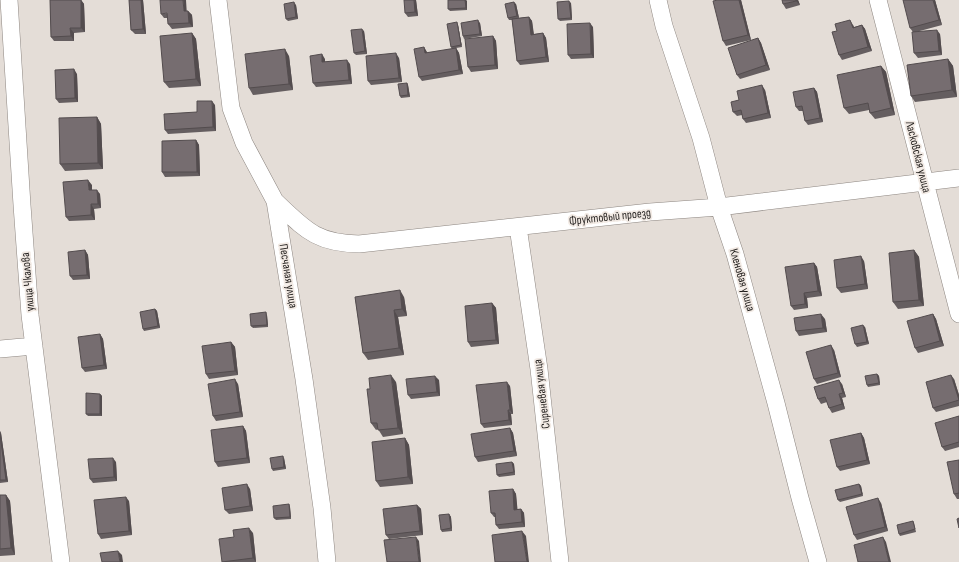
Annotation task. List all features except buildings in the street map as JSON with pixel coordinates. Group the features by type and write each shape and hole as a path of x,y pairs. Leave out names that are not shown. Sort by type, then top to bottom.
{"street":[{"name":"улица Чкалова","path":"9,0 30,315 61,562"},
{"name":"Песчаная улица","path":"218,0 231,108 244,143 275,201 304,379 322,508 327,562"},
{"path":"647,0 664,26"},
{"name":"Кленовая улица","path":"658,0 664,26 701,138 718,207 737,261 818,562"},
{"name":"Ласковская улица","path":"878,0 959,314"},
{"name":"Фруктовый проезд","path":"275,201 312,233 324,239 347,244 385,242 650,212 718,207 959,178"},
{"name":"Сиреневая улица","path":"518,227 539,369 560,562"},
{"path":"0,349 34,346"}]}
